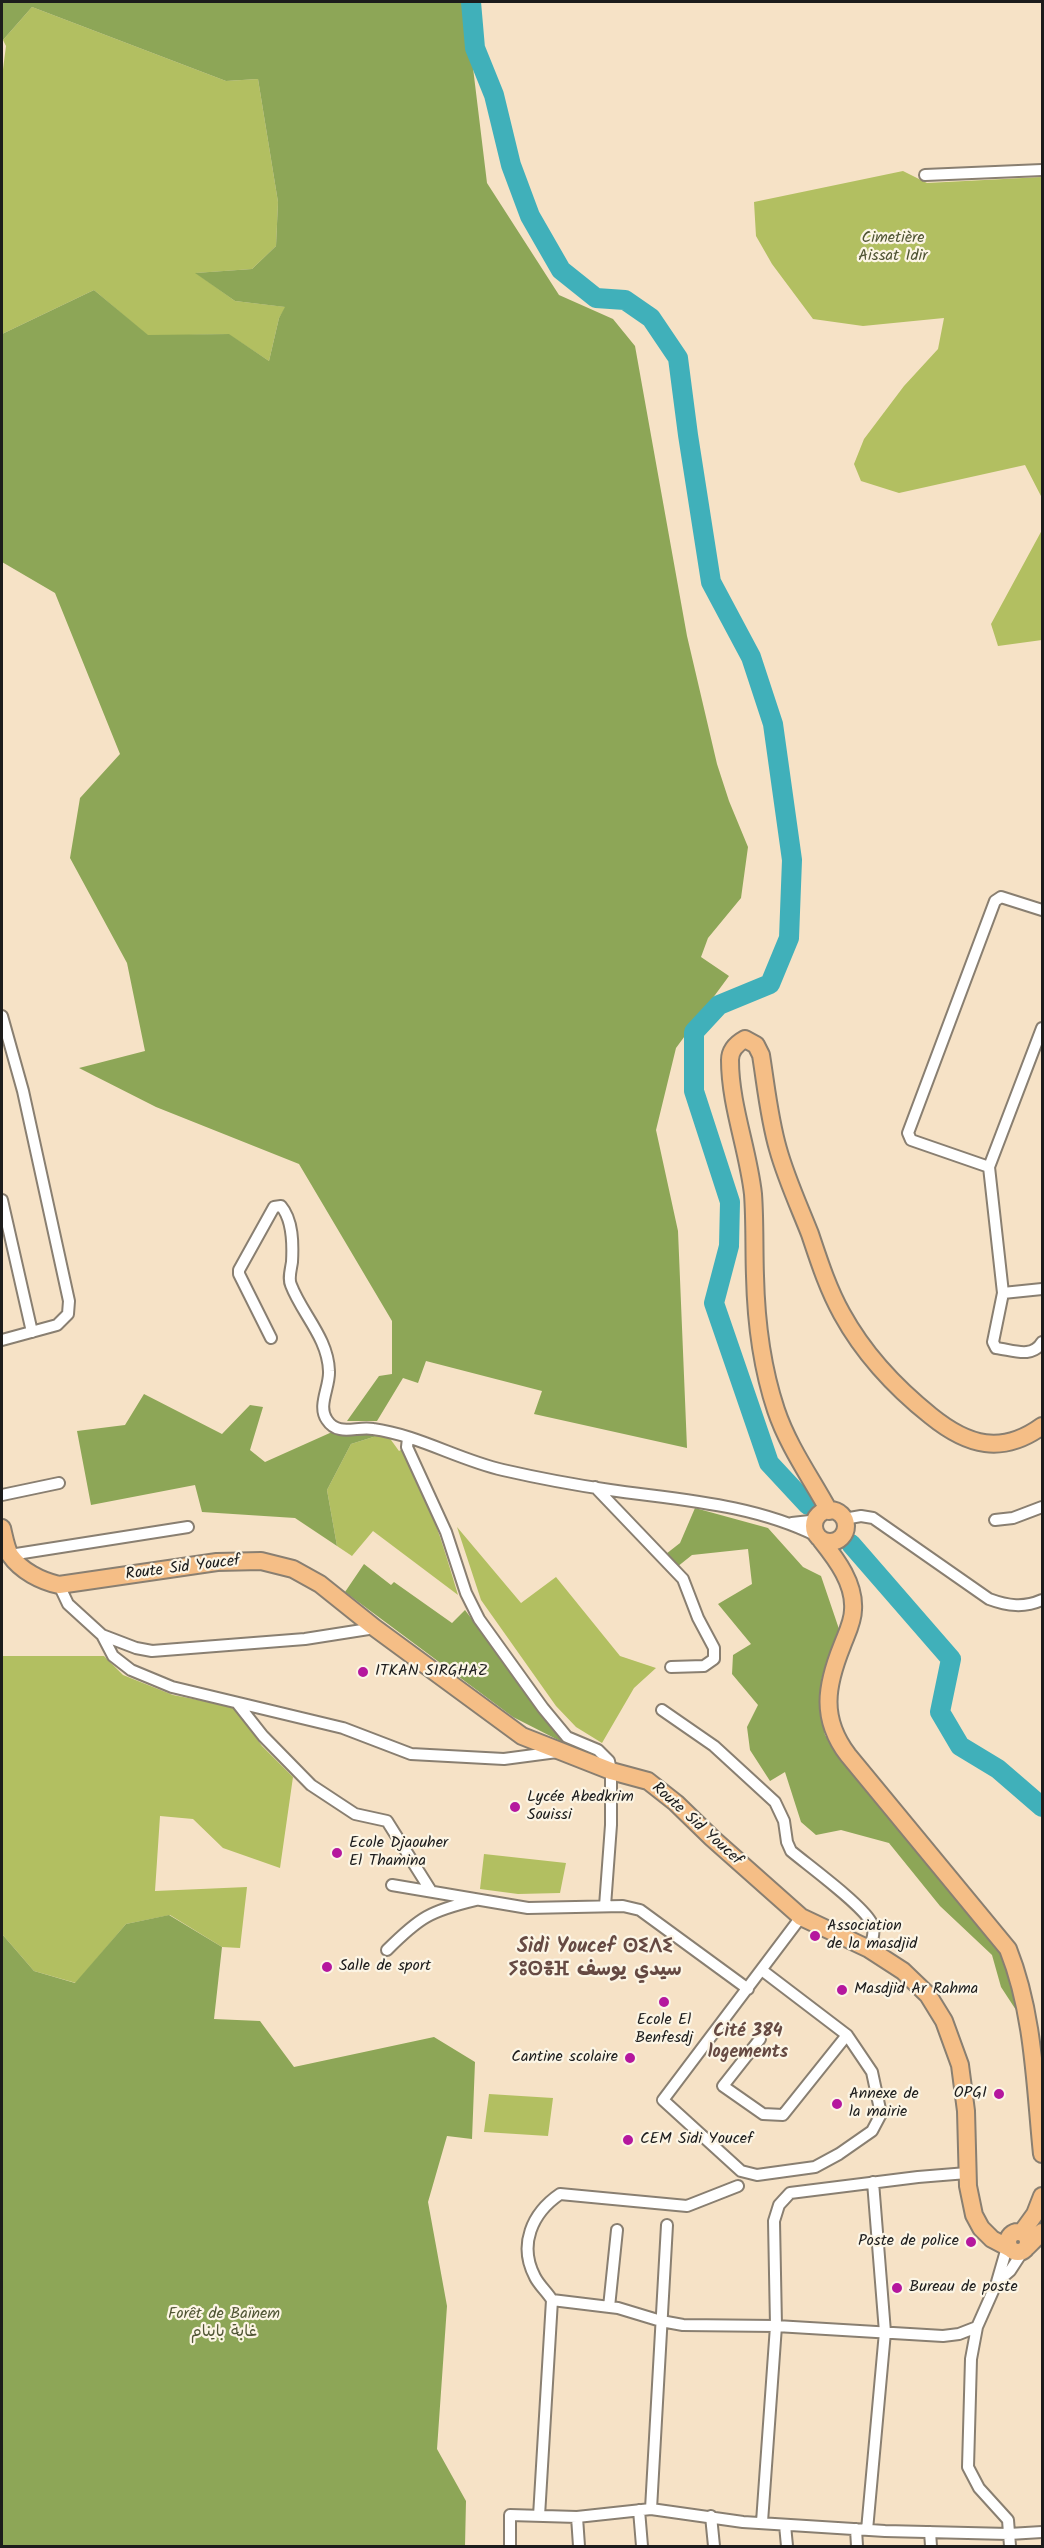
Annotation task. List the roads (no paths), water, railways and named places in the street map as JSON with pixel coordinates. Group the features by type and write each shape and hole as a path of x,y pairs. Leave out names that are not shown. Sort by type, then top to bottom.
{"main road":[{"path":"1039,1431 1012,1441 989,1445 967,1438 943,1426 913,1402 873,1360 842,1314 821,1265 778,1149 761,1054 756,1045 745,1039 733,1048 730,1057 732,1087 749,1166 753,1197 755,1279 764,1367 776,1411 787,1436 833,1520 853,1611 831,1674 827,1693 832,1728 848,1755 1008,1949 1026,2006 1042,2154"},
{"path":"819,1538 831,1542 833,1520"},
{"path":"833,1520 814,1523 819,1538 839,1564 848,1582"},
{"path":"2,1528 10,1555 29,1572 46,1582 59,1585"},
{"name":"Route Sid Youcef","path":"59,1585 217,1562 261,1561 293,1569 320,1584 375,1628 522,1736 611,1771 648,1781 801,1917 869,1949 903,1971 928,1995 944,2021 960,2065 964,2089 967,2173 974,2215 1016,2243"},
{"path":"1016,2243 1035,2214 1042,2196"},
{"path":"1016,2243 1042,2232"}],"street":[{"path":"925,175 1042,170"},
{"path":"989,1167 911,1140 909,1133 995,901 1001,897 1042,910"},
{"path":"2,1016 23,1091 69,1301 68,1314 57,1325 2,1340"},
{"path":"1042,1028 1040,1041 989,1167 1003,1293 993,1334 996,1348 1029,1353 1038,1350 1042,1342"},
{"path":"2,1200 33,1332"},
{"path":"271,1338 238,1270 274,1207 281,1206 287,1214 293,1247 290,1283 321,1340 329,1371 323,1406 326,1419 341,1430 372,1428 502,1470 752,1512 792,1523 819,1538"},
{"path":"1003,1293 1042,1289"},
{"path":"408,1438 407,1447 446,1532 466,1593 479,1619 543,1708 567,1737 598,1750 609,1761 611,1825 605,1906"},
{"path":"2,1495 59,1483"},
{"path":"595,1487 683,1579 698,1618 714,1648 714,1659 704,1666 670,1667"},
{"path":"995,1520 1013,1518 1042,1507"},
{"path":"792,1523 861,1516 873,1518 989,1599 1005,1605 1018,1606 1042,1600"},
{"path":"10,1555 188,1527"},
{"path":"59,1585 68,1604 102,1635 113,1656 131,1670 172,1687 343,1728 411,1754 504,1759 557,1751"},
{"path":"102,1635 136,1648 152,1651 305,1638 375,1628"},
{"path":"237,1703 263,1736 310,1785 355,1814 387,1821 431,1891"},
{"path":"662,1710 714,1746 775,1802 784,1821 787,1842 791,1851 861,1910 871,1923 874,1934 869,1949"},
{"path":"392,1885 528,1908 623,1906 640,1910 748,1989"},
{"path":"387,1950 411,1926 437,1910 480,1899"},
{"path":"763,1971 847,2035 872,2072 881,2114 872,2131 815,2168 757,2175 741,2170 663,2100 763,1971 801,1917"},
{"path":"760,2039 723,2086 763,2114 783,2115 847,2035"},
{"path":"762,2522 776,2326 774,2221 779,2205 790,2193 967,2173"},
{"path":"857,2547 885,2332 873,2182"},
{"path":"538,2516 552,2300 535,2277 529,2259 528,2239 535,2217 546,2204 560,2194 687,2206 738,2186"},
{"path":"651,2509 667,2225"},
{"path":"609,2307 617,2230"},
{"path":"997,2282 1010,2271 1016,2243"},
{"path":"1010,2547 1008,2520 979,2488 968,2467 971,2359 977,2327 1016,2243"},
{"path":"552,2300 609,2307 683,2325 776,2326 943,2336 959,2334 977,2327"},
{"path":"510,2547 510,2515 577,2517 651,2509 743,2522 861,2530 1009,2534 1042,2532"},
{"path":"639,2510 642,2547"},
{"path":"711,2516 714,2547"},
{"path":"577,2517 579,2547"},
{"path":"785,2525 787,2547"},
{"path":"930,2532 931,2547"}],"waterway":[{"path":"471,2 475,48 494,95 511,165 530,216 561,270 596,298 625,300 651,318 678,358 711,582 751,657 773,724 792,860 789,938 770,984 719,1005 694,1032 694,1091 730,1202 729,1246 714,1303 769,1463 808,1505"},
{"path":"851,1544 951,1659 940,1712 960,1746 998,1769 1042,1807"}],"place":[{"name":"ITKAN SIRGHAZ","path":"363,1672"},
{"name":"Lycée Abedkrim Souissi","path":"515,1807"},
{"name":"Ecole Djaouher El Thamina","path":"337,1853"},
{"name":"Association de la masdjid","path":"815,1936"},
{"name":"Salle de sport","path":"327,1967"},
{"name":"Masdjid Ar Rahma","path":"842,1990"},
{"name":"Ecole El Benfesdj","path":"664,2002"},
{"name":"Cantine scolaire","path":"630,2058"},
{"name":"OPGI","path":"999,2094"},
{"name":"Annexe de la mairie","path":"837,2104"},
{"name":"CEM Sidi Youcef","path":"628,2140"},
{"name":"Poste de police","path":"971,2242"},
{"name":"Bureau de poste","path":"897,2288"}],"district":[{"name":"Sidi Youcef ⵙⵉⴷⵉ ⵢⵓⵙⴻⴼ سيدي يوسف","path":"595,1960"},
{"name":"Cité 384 logements","path":"748,2043"}],"park label":[{"name":"Cimetière Aissat Idir","path":"893,248"},
{"name":"Forêt de Baïnem غابة باينام","path":"224,2324"}]}
